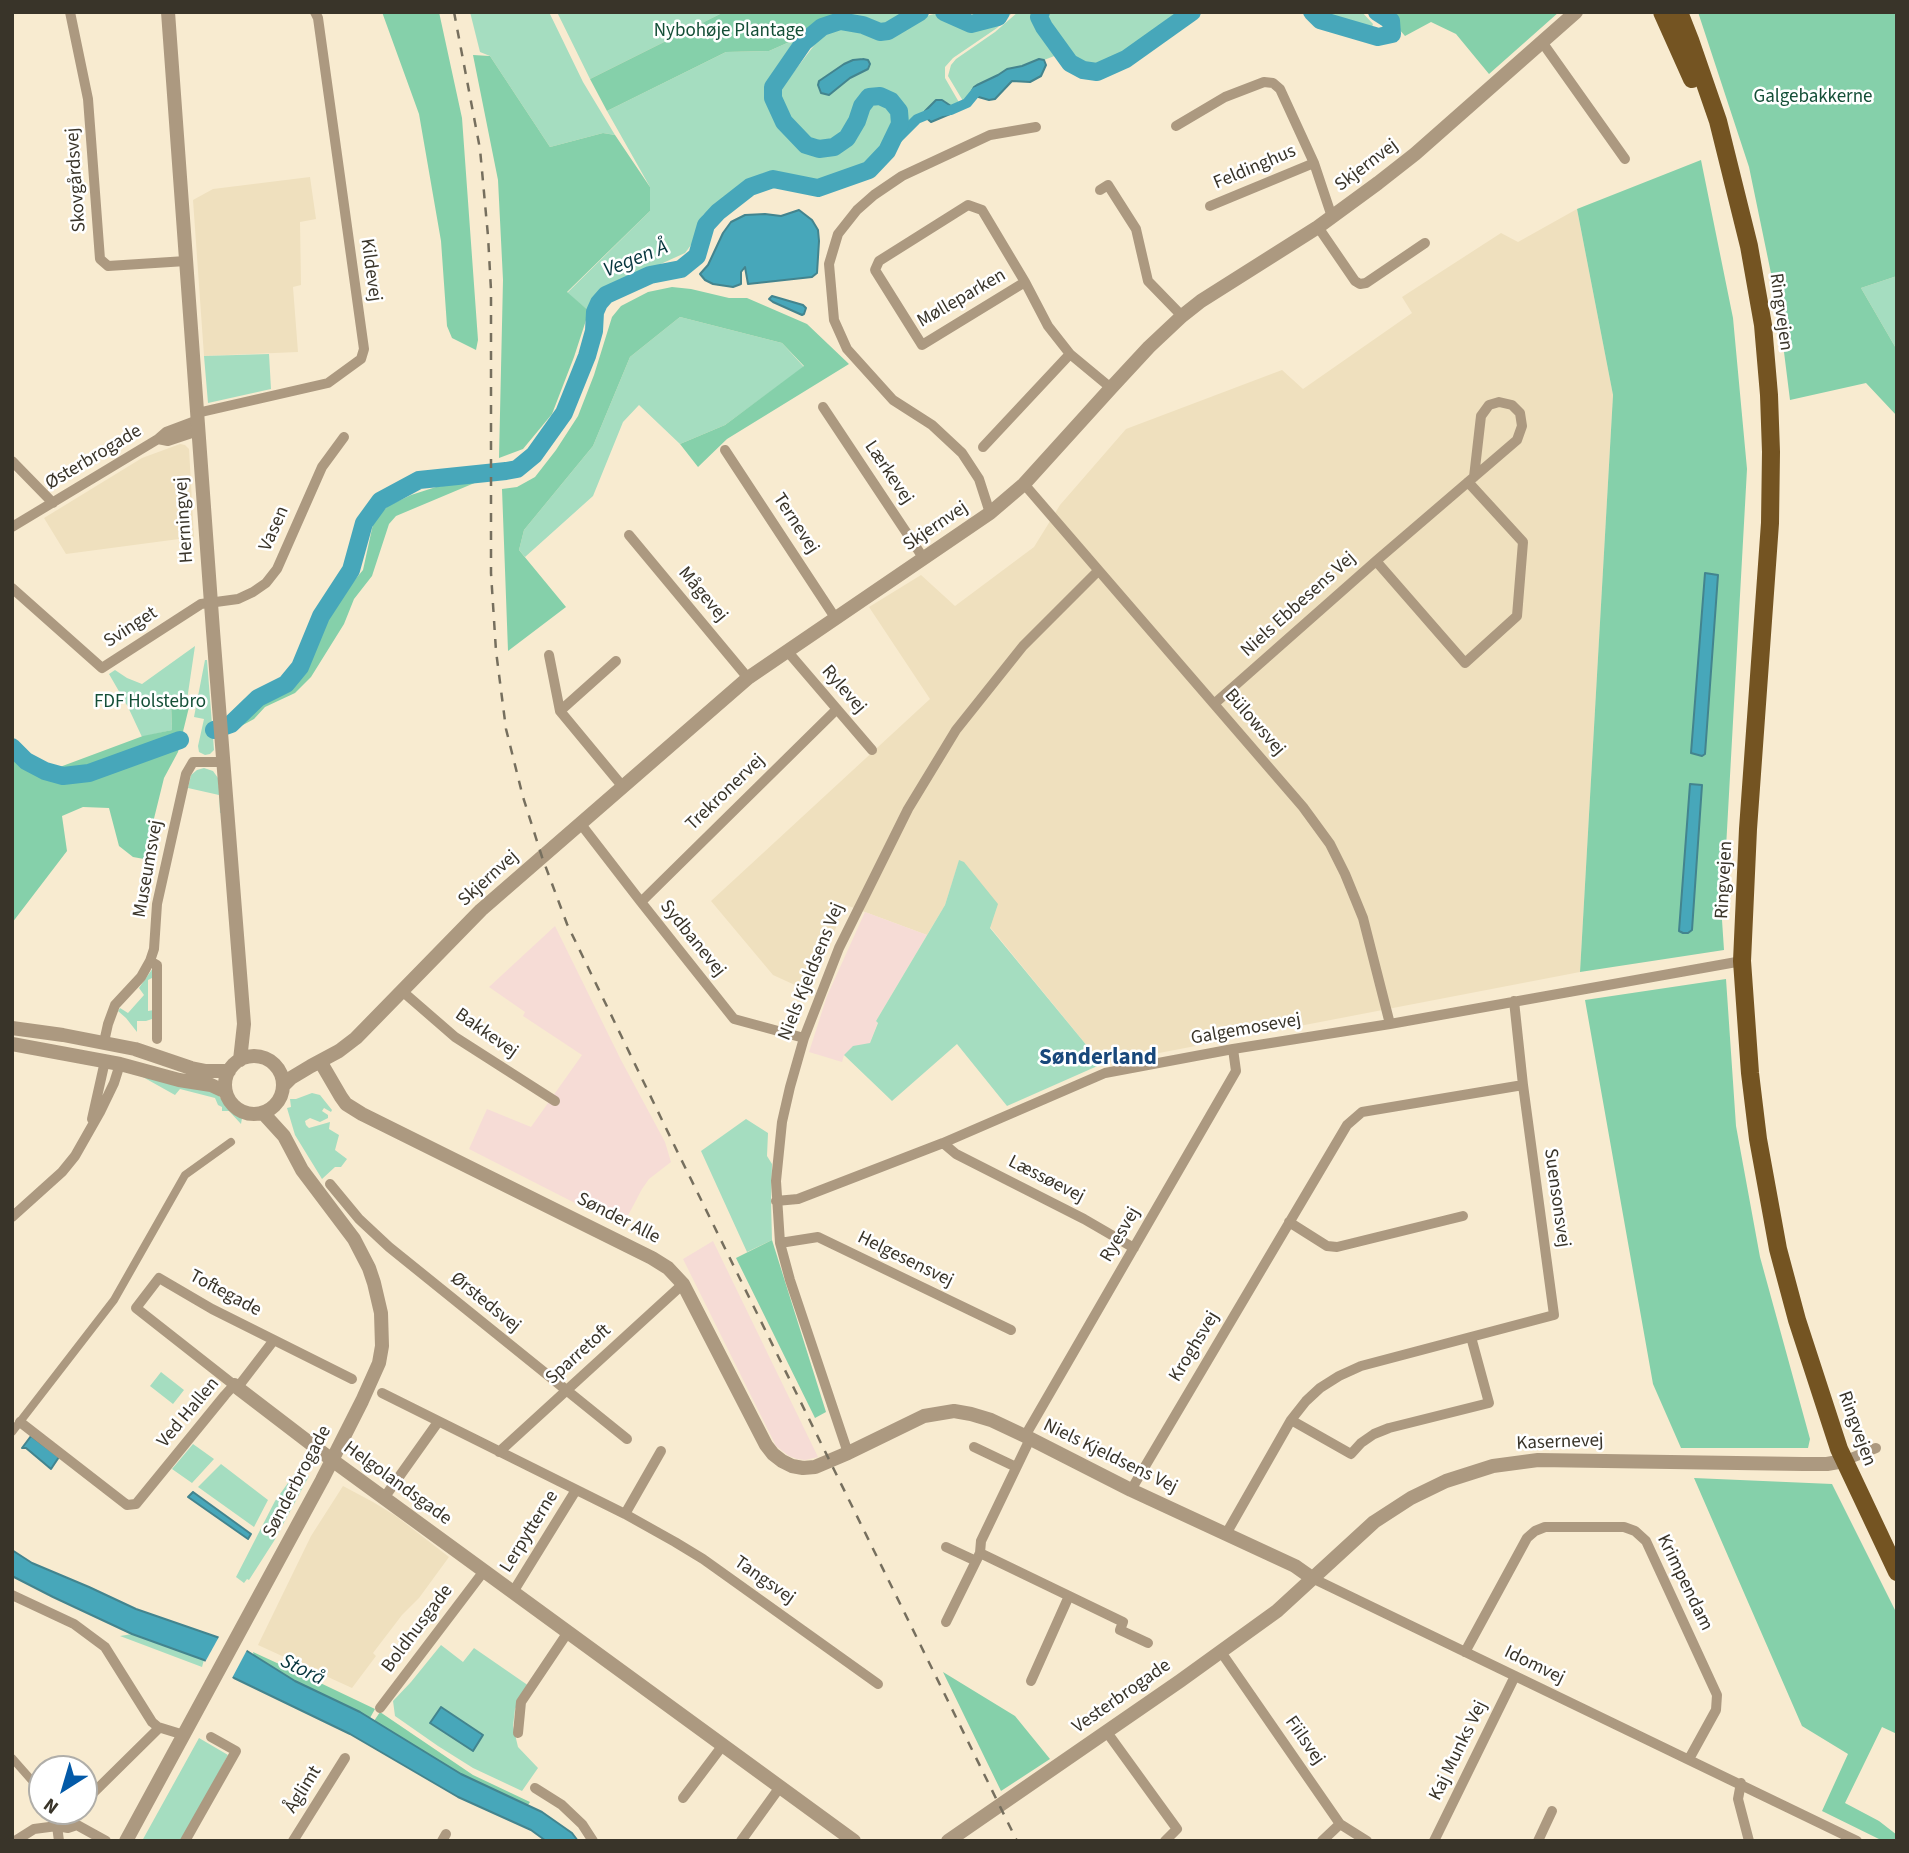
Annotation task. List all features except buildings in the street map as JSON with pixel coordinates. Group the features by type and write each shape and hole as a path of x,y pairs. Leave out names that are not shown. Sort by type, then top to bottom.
{"main road":[{"name":"Ringvejen","path":"1662,12 1687,64 1729,170"},
{"path":"1672,12 1679,27 1690,40"},
{"name":"Ringvejen","path":"1679,12 1718,121 1749,246 1763,325 1769,395 1770,523 1748,829 1742,961 1755,1118 1774,1226 1797,1320 1844,1461 1897,1572"}],"street":[{"name":"Skovgårdsvej","path":"70,12 88,99 100,259 108,266 186,261"},
{"name":"Herningvej","path":"168,12 244,1024 242,1058"},
{"name":"Kildevej","path":"197,422 328,383 361,359 364,349 318,18 315,12"},
{"name":"Skjernvej","path":"276,1079 315,1064 349,1044 481,910 748,678 990,513 1024,484 1149,347 1182,316 1201,301 1318,227 1415,153 1576,12"},
{"path":"1542,42 1625,159"},
{"name":"Feldinghus","path":"1176,126 1225,97 1264,82 1273,83 1280,89 1314,163 1332,217"},
{"path":"990,513 979,479 962,453 932,425 893,400 846,349 834,320 829,264 838,234 857,210 902,176 990,135 1036,127"},
{"name":"Feldinghus","path":"1210,206 1314,163"},
{"path":"1100,190 1108,185 1136,229 1148,281 1182,316"},
{"name":"Mølleparken","path":"1025,282 922,345 875,270 879,261 968,205 982,210 1025,282 1048,326 1070,354 1111,388"},
{"path":"1318,227 1355,281 1360,284 1366,283 1424,243"},
{"path":"983,447 1070,354"},
{"name":"Niels Ebbesens Vej","path":"1214,704 1376,561 1471,479 1517,440 1522,426 1520,413 1512,405 1499,402 1489,405 1481,416 1471,479 1523,542 1517,615 1465,663 1376,561"},
{"name":"Lærkevej","path":"823,407 924,559"},
{"name":"Østerbrogade","path":"12,527 158,439 168,441 197,422"},
{"name":"Vasen","path":"211,603 238,599 266,583 277,569 322,467 344,437"},
{"name":"Ternevej","path":"725,450 836,619"},
{"path":"12,461 53,503"},
{"name":"Bülowsvej","path":"1024,484 1303,807 1330,844 1363,918 1390,1024"},
{"name":"Mågevej","path":"629,534 748,678"},
{"name":"Niels Kjeldsens Vej","path":"848,1453 780,1243 776,1181 782,1122 790,1087 804,1038 844,937 908,809 956,730 1023,646 1098,571"},
{"name":"Svinget","path":"12,588 102,668 201,604 211,603"},
{"name":"Rylevej","path":"788,652 872,750"},
{"path":"549,655 560,711 623,786"},
{"path":"560,711 616,662"},
{"name":"Trekronervej","path":"640,902 836,709"},
{"name":"Museumsvej","path":"12,1217 62,1172 75,1156 114,1083 108,1024 116,1005 141,977 150,961 156,938 156,904 186,774 193,762 223,762"},
{"name":"Sydbanevej","path":"580,823 734,1019 804,1038"},
{"path":"150,961 157,965 157,1039"},
{"name":"Galgemosevej","path":"776,1201 799,1199 943,1143 1105,1073 1742,961"},
{"name":"Bakkevej","path":"402,990 455,1037 555,1101"},
{"name":"Suensonsvej","path":"1226,1535 1291,1420 1320,1388 1361,1366 1554,1315 1514,1001"},
{"name":"Herningvej","path":"244,1024 276,1079"},
{"path":"14,1028 103,1050 110,1055 130,1054 206,1071 229,1071"},
{"path":"12,1044 110,1055 179,1080 211,1085 226,1091"},
{"name":"Ryesvej","path":"946,1622 978,1557 981,1541 1027,1438 1236,1071 1233,1049"},
{"path":"242,1058 276,1079 263,1113 243,1112 230,1101 226,1091 229,1071 242,1058"},
{"name":"Sønder Alle","path":"315,1064 346,1104 362,1114 668,1268 683,1284 773,1454 792,1466 803,1468 830,1461"},
{"name":"Sønderbrogade","path":"276,1079 284,1136"},
{"name":"Kroghsvej","path":"1131,1490 1347,1125 1362,1112 1523,1085"},
{"name":"Sønderbrogade","path":"126,1841 332,1460 379,1363 382,1346 381,1312 374,1283 362,1254 302,1170 284,1136 263,1113"},
{"path":"12,1432 114,1300 185,1175 231,1142"},
{"name":"Læssøevej","path":"943,1143 956,1154 1084,1219 1134,1248"},
{"name":"Ørstedsvej","path":"330,1184 359,1219 389,1247 626,1439"},
{"path":"1289,1222 1327,1246 1338,1247 1464,1216"},
{"name":"Helgesensvej","path":"780,1243 818,1237 1011,1330"},
{"name":"Helgolandsgade","path":"159,1278 136,1308 332,1460 854,1841"},
{"name":"Toftegade","path":"159,1278 212,1309 352,1379"},
{"name":"Sparretoft","path":"499,1451 683,1284"},
{"path":"1291,1420 1351,1454 1374,1434 1489,1402 1471,1337"},
{"name":"Ved Hallen","path":"20,1422 127,1505 136,1504 233,1385 241,1383 274,1340"},
{"name":"Tangsvej","path":"382,1394 625,1514 703,1559 878,1684"},
{"name":"Niels Kjeldsens Vej","path":"830,1461 924,1416 954,1410 971,1414 991,1420 1131,1490 1295,1566 1312,1578"},
{"path":"384,1498 438,1422"},
{"path":"974,1447 1016,1467"},
{"path":"1844,1461 1876,1448"},
{"path":"625,1514 661,1451"},
{"name":"Kasernevej","path":"1312,1578 1374,1522 1411,1498 1446,1481 1493,1466 1538,1460 1803,1464 1844,1461"},
{"name":"Lerpytterne","path":"513,1592 576,1490"},
{"name":"Krimpendam","path":"1465,1652 1527,1538 1535,1531 1545,1527 1624,1527 1635,1531 1646,1541 1717,1695 1716,1710 1689,1759"},
{"path":"946,1547 978,1557 1069,1596 1123,1622 1120,1630 1148,1643"},
{"name":"Boldhusgade","path":"380,1708 484,1571"},
{"name":"Vesterbrogade","path":"948,1841 1221,1652 1277,1611 1312,1578"},
{"name":"Idomvej","path":"1312,1578 1857,1841"},
{"path":"12,1595 74,1624 105,1647 150,1720 158,1727 184,1735"},
{"path":"1031,1681 1069,1596"},
{"path":"518,1733 521,1702 568,1632"},
{"name":"Fiilsvej","path":"1221,1652 1340,1824 1367,1841"},
{"name":"Kaj Munks Vej","path":"1434,1841 1515,1676"},
{"path":"98,1788 158,1727"},
{"path":"1106,1731 1177,1829 1165,1841"},
{"path":"185,1841 236,1751 211,1737"},
{"path":"683,1798 723,1745"},
{"path":"12,1758 28,1776"},
{"name":"Åglimt","path":"293,1841 345,1758"},
{"path":"1741,1783 1738,1799 1749,1841"},
{"path":"741,1841 780,1787"},
{"path":"535,1788 562,1805 582,1824 593,1841"},
{"path":"1538,1841 1552,1811"},
{"path":"1322,1841 1340,1824"},
{"path":"15,1841 34,1829 57,1826 68,1828 77,1825 106,1841"},
{"path":"57,1826 59,1841"}],"shaded area":[{"path":"310,177 316,219 300,222 301,285 293,287 298,352 204,356 193,200 213,189"},
{"path":"1577,209 1613,395 1580,972 1102,1064 990,927 959,861 945,905 927,935 846,905 808,991 773,975 711,901 930,699 869,607 921,575 955,606 1034,547 1060,505 1126,429 1282,370 1303,389 1412,313 1402,297 1501,233 1518,242"},
{"path":"180,444 189,449 194,537 66,554 44,518 142,458"},
{"path":"865,912 927,935 876,1021 878,1022 870,1043 844,1055 842,1062 809,1052 827,996"},
{"path":"555,926 665,1142 671,1162 649,1179 622,1227 469,1149 487,1109 531,1127 582,1055 523,1016 525,1012 489,987"},
{"path":"713,1241 818,1457 797,1459 776,1446 683,1259"},
{"path":"343,1486 396,1516 449,1557 373,1653 376,1656 352,1688 258,1645 311,1536"}],"green space":[{"path":"382,12 439,12 462,118 478,340 476,350 452,338 447,326 441,241 419,114"},
{"path":"470,12 549,12 583,82 615,135 603,133 550,147 490,56 480,52"},
{"path":"557,12 724,12 590,79"},
{"name":"Nybohøje Plantage","path":"724,12 841,12 803,36 769,51 726,52 607,111 590,79"},
{"path":"841,12 913,12 885,26 851,17 833,17"},
{"path":"1008,12 1013,12 997,28 953,58 945,67 945,78 960,104 951,109 951,106 925,111 902,133 906,113 903,105 880,88 859,98 851,123 842,138 834,143 815,144 809,140 793,124 780,97 780,90 822,35 836,30 859,30 884,38 934,14 972,30 997,24"},
{"path":"1018,12 1035,12 1038,28 1057,55 1007,69 974,87 966,102 963,101 948,76 951,65"},
{"path":"1045,12 1184,12 1117,58 1101,64 1077,60 1044,18"},
{"path":"1325,12 1362,12 1373,24 1371,30 1364,31"},
{"path":"1378,12 1559,12 1489,74 1456,34 1431,22 1405,36 1391,20"},
{"name":"Galgebakkerne","path":"1698,12 1897,12 1897,276 1861,288 1897,350 1897,416 1866,383 1790,400 1779,312 1749,167"},
{"path":"803,36 772,75 766,89 766,98 790,139 806,150 829,153 845,147 854,137 871,106 885,104 894,112 894,120 885,144 866,165 821,182 775,172 763,173 703,215 694,241 685,253 601,291 589,311 567,293 650,211 650,187 607,111 726,52 769,51"},
{"path":"473,55 490,56 550,147 603,133 615,135 650,187 650,211 567,292 589,311 552,414 523,449 499,458 503,280 498,180"},
{"path":"1701,160 1733,318 1747,469 1722,920 1724,950 1580,972 1613,395 1577,209"},
{"path":"1897,276 1897,350 1861,288"},
{"path":"672,287 729,298 747,298 807,324 849,364 727,439 698,467 680,444 725,425 804,366 782,343 680,317 630,357 593,446 524,530 519,550 566,607 508,651 502,489 517,487 535,477 556,450 578,416 612,317 621,306 648,292"},
{"path":"680,317 782,343 804,367 725,425 680,444 639,405 623,422 593,496 525,557 519,550 524,530 593,446 630,357"},
{"path":"269,354 271,389 208,403 204,356"},
{"path":"484,479 396,516 389,524 372,576 354,599 344,624 311,677 295,693 265,707 254,719 230,732 265,701 291,688 307,670 328,614 363,570 377,516 388,506 411,495 436,487"},
{"name":"FDF Holstebro","path":"195,646 187,700 171,703 172,730 142,737 109,674 115,670 142,684"},
{"path":"205,660 214,750 205,755 199,752 198,746 204,719 194,717"},
{"path":"191,699 178,752 164,778 144,859 133,857 119,846 109,808 83,807 62,816 67,851 12,923 12,748 23,764 41,774 143,736 172,730 171,703"},
{"path":"204,768 213,771 218,778 222,813 219,795 188,788 191,775"},
{"path":"959,860 964,862 998,904 990,928 1102,1064 1007,1106 957,1044 892,1101 844,1055 853,1046 870,1043 878,1023 876,1021 945,905"},
{"path":"153,968 154,977 148,980 148,1011 154,1010 155,1018 137,1021 137,1032 118,1011 120,1008 128,1013 144,995 139,988"},
{"path":"1726,979 1736,1126 1760,1257 1810,1439 1808,1448 1681,1448 1653,1384 1585,1000"},
{"path":"141,1076 212,1091 232,1113 242,1118 241,1124 229,1111 222,1111 215,1098 180,1089 175,1095"},
{"path":"312,1093 320,1095 332,1110 331,1112 324,1108 322,1111 328,1118 320,1122 310,1118 305,1121 306,1125 309,1128 330,1122 329,1129 339,1135 335,1150 347,1159 341,1167 335,1167 322,1179 295,1135 287,1108 291,1107 290,1099"},
{"path":"746,1119 768,1133 767,1156 772,1164 772,1240 747,1252 701,1151"},
{"path":"772,1240 826,1412 815,1418 736,1258"},
{"path":"161,1372 184,1390 173,1404 150,1386"},
{"path":"193,1444 214,1459 192,1483 172,1469"},
{"path":"221,1464 268,1500 254,1527 198,1487"},
{"path":"298,1469 309,1476 274,1541 249,1580 244,1583 236,1577 275,1501"},
{"path":"1694,1478 1832,1484 1897,1614 1897,1734 1882,1727 1845,1803 1879,1821 1897,1835 1895,1841 1883,1841 1822,1811 1848,1754 1802,1726"},
{"path":"132,1634 204,1660 202,1667 120,1636"},
{"path":"441,1645 463,1662 474,1648 529,1686 515,1709 513,1726 518,1747 538,1768 522,1791 473,1768 395,1716 393,1701"},
{"path":"253,1652 375,1709 370,1718 294,1681 254,1656"},
{"path":"943,1672 1015,1716 1050,1759 1001,1791"},
{"path":"380,1712 473,1775 530,1802 528,1805 461,1774 374,1721"},
{"path":"199,1738 228,1755 182,1841 142,1841"}],"water":[{"path":"863,59 870,64 868,69 850,78 829,95 821,93 819,81 844,64"},
{"path":"1039,59 1044,60 1046,65 1041,76 1030,82 1012,81 995,99 975,96 969,103 966,102 977,85 1007,69"},
{"path":"936,100 942,100 951,106 950,114 931,122 923,115"},
{"path":"799,210 812,220 818,230 817,273 812,277 748,284 745,267 741,272 741,284 733,287 713,284 700,274 708,265 731,222 745,215 781,216"},
{"path":"772,296 803,305 806,308 804,314 773,302 769,299"},
{"path":"1705,573 1718,575 1705,754 1702,756 1691,753"},
{"path":"1690,784 1702,785 1692,930 1683,933 1679,931"},
{"path":"31,1436 59,1457 51,1469 26,1448 22,1448"},
{"path":"193,1492 251,1534 248,1539 188,1497"},
{"path":"12,1550 32,1563 136,1609 217,1637 247,1651 295,1681 360,1712 461,1774 542,1812 572,1833 578,1841 546,1841 531,1830 458,1797 350,1734 234,1678 204,1660 132,1634 12,1576"},
{"path":"441,1707 483,1735 473,1751 430,1723"}],"pier":[{"path":"220,1635 248,1648 231,1680 204,1664"}],"waterway":[{"name":"Vegen Å","path":"214,730 231,724 258,698 286,684 300,667 321,616 351,570 364,523 380,501 419,480 517,469 534,455 564,413 587,356 594,331 595,312 606,295 650,275 681,269 697,256 706,225 750,187 773,179 818,188 869,170 887,151 900,124 899,111 891,101 880,96 869,97 847,138 834,147 819,149 806,145 784,122 773,98 773,87 804,42 822,27 840,21 863,25 880,32 888,31 920,12"},
{"name":"Vegen Å","path":"944,12 971,24 998,17 1001,12"},
{"name":"Vegen Å","path":"1041,12 1039,17 1044,27 1070,63 1083,70 1097,72 1126,59 1192,12"},
{"name":"Vegen Å","path":"1312,12 1320,20 1378,37 1392,34 1391,21 1377,12"},
{"path":"887,151 917,119 967,103 976,92"},
{"name":"Vegen Å","path":"12,747 26,761 45,771 63,776 89,773 180,740"}],"railway":[{"path":"454,12 480,149 488,236 491,290 491,573 496,651 506,729 523,797 567,924 1017,1841"}],"district":[{"name":"Sønderland","path":"1098,1059"}],"water label":[{"name":"Storå","path":"302,1671"}]}
